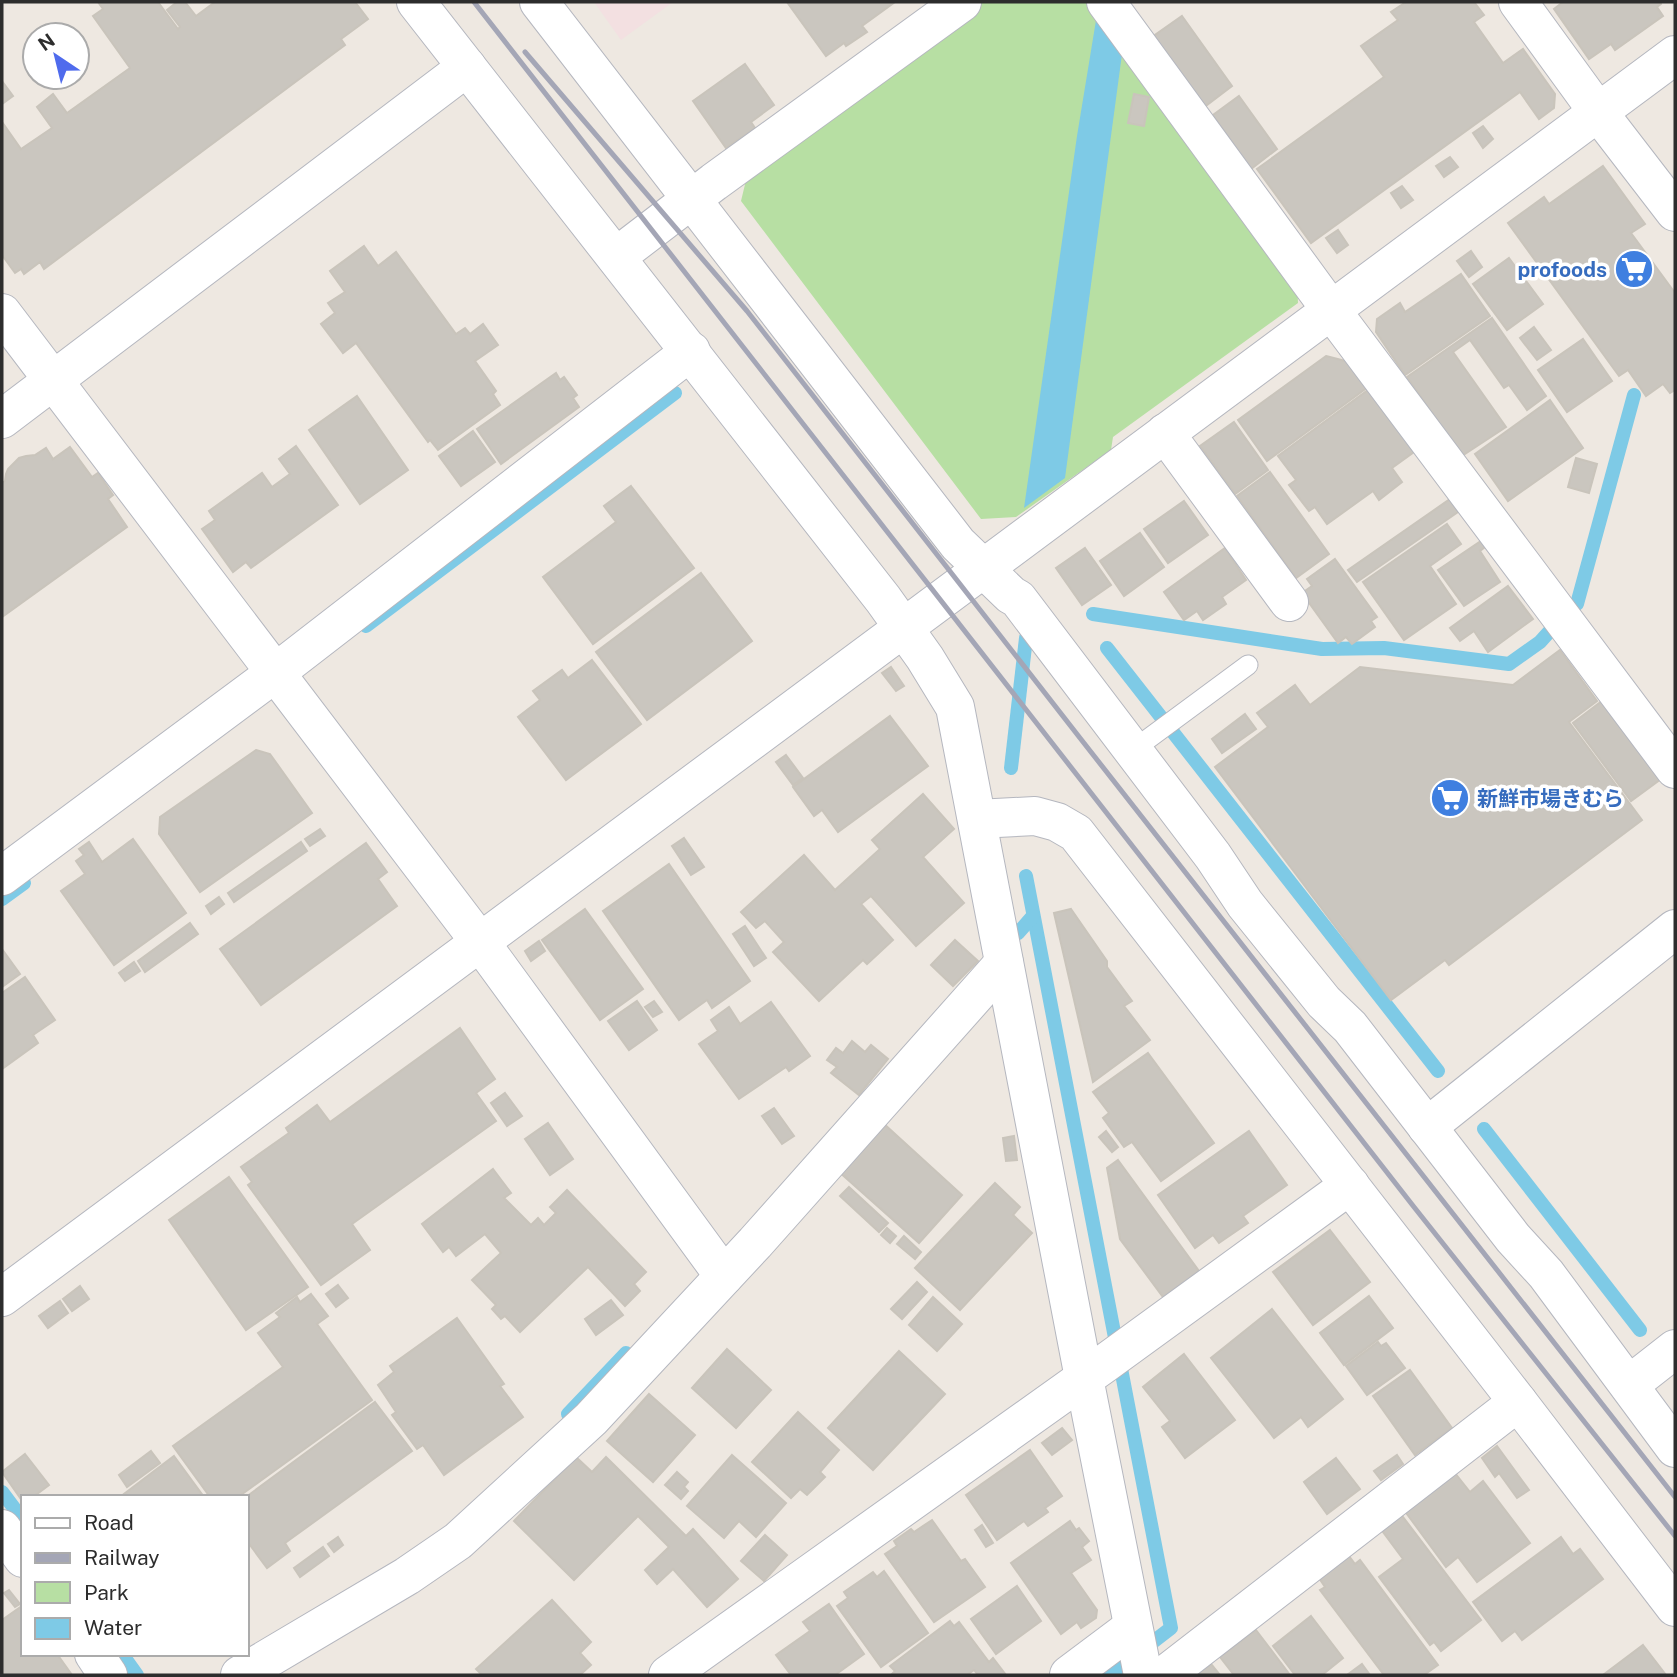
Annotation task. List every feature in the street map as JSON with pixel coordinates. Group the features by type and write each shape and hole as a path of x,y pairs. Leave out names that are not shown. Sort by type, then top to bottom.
{"street":[{"path":"416,2 883,599 955,707 1004,963 1094,1371 1144,1657"},
{"path":"539,2 958,544 1155,734 1213,856 1245,904 1324,1002 1350,1027 1513,1238 1546,1275 1675,1448"},
{"path":"616,257 691,199 962,2"},
{"path":"1518,2 1675,212"},
{"path":"1128,19 1331,310 1675,769"},
{"path":"2,1297 1675,55"},
{"path":"2,419 467,67"},
{"path":"2,313 480,942 724,1276"},
{"path":"2,876 275,673 691,351"},
{"path":"1165,433 1289,603"},
{"path":"977,819 1035,816 1057,822 1076,833 1675,1607"},
{"path":"1427,1126 1675,929"},
{"path":"240,1675 407,1576 458,1541 591,1419 755,1243 1004,963"},
{"path":"668,1675 1350,1185"},
{"path":"1629,1385 1675,1349"},
{"path":"1069,1675 1144,1657 1518,1402"},
{"path":"2,1529 21,1555"},
{"path":"95,1656 108,1675"}],"lane":[{"path":"1155,734 1248,665"}],"shaded area":[{"path":"594,2 673,2 621,40"}],"green space":[{"path":"975,2 1087,2 1297,282 1298,303 1113,437 1111,450 1016,517 981,519 741,201 748,172"}],"water":[{"path":"1099,2 1129,2 1065,478 1024,508 1077,136"}],"building":[{"path":"98,2 158,2 178,29 180,27 167,10 177,2 185,2 196,16 215,2 355,2 368,19 341,39 345,45 44,269 40,262 24,274 21,269 15,273 2,255 2,122 21,149 52,128 37,107 53,94 67,113 130,68 93,16 103,9"},
{"path":"787,2 895,2 862,26 867,32 846,46 844,43 826,56"},
{"path":"1406,2 1474,2 1484,15 1474,22 1503,63 1523,49 1555,94 1554,108 1539,119 1520,92 1311,243 1257,169 1384,77 1361,46 1398,20 1391,12"},
{"path":"1563,2 1660,2 1657,7 1663,16 1615,50 1611,44 1589,59 1554,9"},
{"path":"1182,16 1232,86 1203,108 1152,37"},
{"path":"745,64 774,105 751,122 755,128 726,148 693,101"},
{"path":"2,81 13,96 2,104"},
{"path":"1134,94 1149,97 1144,126 1128,123"},
{"path":"1239,96 1277,149 1251,169 1213,115"},
{"path":"1483,126 1493,139 1483,148 1473,133"},
{"path":"1450,157 1458,167 1444,177 1436,166"},
{"path":"1603,166 1645,224 1631,233 1675,293 1675,390 1670,393 1663,384 1646,396 1628,370 1619,376 1508,223 1544,197 1549,204"},
{"path":"1402,186 1413,200 1401,208 1391,193"},
{"path":"1338,230 1348,245 1337,253 1326,238"},
{"path":"364,246 378,266 396,252 456,334 465,328 470,334 483,324 498,345 475,361 496,391 493,394 500,405 438,450 430,440 428,442 356,343 343,353 321,324 335,313 328,303 345,292 330,271"},
{"path":"1471,251 1482,267 1469,277 1457,261"},
{"path":"1509,258 1543,304 1507,330 1473,284"},
{"path":"1461,274 1490,316 1405,375 1376,332 1377,319 1400,303 1405,312"},
{"path":"1492,318 1546,396 1527,410 1509,385 1504,388 1470,340 1453,352 1506,427 1462,456 1407,377"},
{"path":"1534,327 1551,350 1537,360 1520,338"},
{"path":"1583,339 1612,381 1567,412 1538,370"},
{"path":"1326,356 1349,362 1368,387 1267,461 1238,420"},
{"path":"556,373 560,380 564,377 577,395 573,398 579,407 501,464 477,429"},
{"path":"1368,390 1414,452 1392,468 1402,482 1379,500 1373,491 1327,524 1315,507 1309,511 1289,485 1296,480 1278,456"},
{"path":"357,396 408,470 360,504 309,430"},
{"path":"1550,400 1583,448 1508,501 1475,454"},
{"path":"1234,422 1268,470 1235,494 1200,446"},
{"path":"473,431 495,462 461,486 439,456"},
{"path":"296,446 338,505 251,568 246,562 233,572 202,529 215,520 209,511 262,473 272,487 290,474 279,459"},
{"path":"70,447 92,477 98,473 113,495 108,499 127,527 2,617 2,483 8,469 19,458 35,455 46,448 53,459"},
{"path":"1576,458 1597,464 1589,493 1568,487"},
{"path":"1270,472 1329,554 1296,578 1237,496"},
{"path":"631,486 694,568 593,644 543,577 616,522 604,506"},
{"path":"1450,499 1458,512 1357,582 1348,570"},
{"path":"1184,501 1208,535 1168,563 1144,529"},
{"path":"1447,524 1461,544 1430,566 1456,604 1404,640 1363,582"},
{"path":"1140,533 1164,567 1124,596 1100,561"},
{"path":"1481,541 1485,547 1480,551 1500,582 1464,606 1438,570"},
{"path":"1085,548 1111,585 1082,605 1056,568"},
{"path":"1225,548 1246,580 1222,597 1226,604 1203,620 1197,611 1184,620 1164,592"},
{"path":"1335,559 1377,617 1371,621 1375,627 1352,644 1346,637 1338,643 1302,593 1312,586 1307,579"},
{"path":"701,573 752,641 647,720 596,652"},
{"path":"1508,586 1533,619 1488,652 1474,631 1460,641 1450,628"},
{"path":"1560,650 1597,701 1569,722 1642,820 1449,965 1445,960 1391,1000 1215,767 1268,727 1257,713 1295,685 1310,705 1360,667 1513,685"},
{"path":"592,660 641,724 566,780 518,717 540,700 533,691 562,670 568,678"},
{"path":"891,667 904,686 896,691 882,673"},
{"path":"1602,701 1661,779 1631,801 1573,723"},
{"path":"1245,714 1256,729 1222,753 1212,739"},
{"path":"890,716 928,766 838,832 822,810 814,816 793,787"},
{"path":"256,750 270,754 312,813 200,892 159,834 160,817"},
{"path":"786,755 803,778 793,785 776,762"},
{"path":"923,794 954,829 923,857 964,903 916,946 871,896 861,904 893,940 867,964 863,960 819,1001 773,952 784,942 765,921 756,928 741,912 804,855 835,890 880,849 872,840"},
{"path":"320,829 325,836 310,846 305,839"},
{"path":"684,838 704,867 691,875 672,846"},
{"path":"133,839 186,913 114,965 61,891 85,874 76,861 84,855 79,849 89,842 102,862"},
{"path":"301,842 307,851 234,902 228,893"},
{"path":"366,843 387,872 378,879 397,906 261,1005 220,949"},
{"path":"669,864 750,981 712,1008 707,1000 679,1020 603,911"},
{"path":"219,897 224,904 211,914 206,906"},
{"path":"585,909 643,989 600,1020 542,940"},
{"path":"1071,909 1132,1001 1124,1006 1150,1040 1093,1082 1054,913"},
{"path":"190,923 198,934 145,972 138,961"},
{"path":"745,926 766,958 754,966 733,934"},
{"path":"955,940 978,961 953,986 931,965"},
{"path":"539,941 545,951 531,961 525,951"},
{"path":"2,949 20,974 2,987"},
{"path":"134,962 140,971 125,981 119,973"},
{"path":"25,977 55,1020 33,1035 38,1043 2,1069 2,993"},
{"path":"637,1001 657,1030 629,1050 608,1021"},
{"path":"654,1001 662,1012 653,1017 645,1007"},
{"path":"771,1002 810,1056 789,1071 786,1067 739,1099 699,1044 718,1031 711,1020 729,1007 740,1024"},
{"path":"460,1028 495,1079 476,1093 496,1121 352,1224 370,1250 321,1285 248,1185 252,1182 241,1167 289,1133 286,1128 317,1105 330,1122"},
{"path":"852,1041 865,1052 871,1045 888,1059 859,1095 831,1073 837,1067 827,1060 836,1048 843,1053"},
{"path":"1148,1053 1214,1143 1161,1181 1132,1142 1124,1147 1103,1118 1109,1113 1093,1092"},
{"path":"505,1093 522,1116 507,1126 491,1103"},
{"path":"774,1108 794,1136 782,1144 762,1116"},
{"path":"548,1123 573,1159 550,1175 525,1139"},
{"path":"883,1123 962,1195 919,1243 838,1171"},
{"path":"1106,1131 1118,1147 1112,1152 1099,1137"},
{"path":"1249,1131 1287,1185 1243,1216 1248,1223 1219,1243 1213,1235 1195,1248 1158,1195"},
{"path":"1014,1136 1017,1160 1006,1161 1003,1138"},
{"path":"1118,1160 1199,1271 1163,1297 1120,1239 1107,1168"},
{"path":"493,1169 511,1193 504,1198 531,1225 538,1218 544,1225 556,1213 550,1207 567,1190 646,1272 634,1284 640,1291 625,1306 588,1267 520,1332 505,1316 501,1319 492,1309 496,1305 472,1280 501,1253 485,1234 456,1256 449,1247 443,1252 422,1224"},
{"path":"229,1177 308,1287 246,1330 169,1220"},
{"path":"995,1183 1020,1207 1013,1215 1032,1233 960,1310 915,1268"},
{"path":"849,1187 888,1223 879,1232 840,1196"},
{"path":"887,1228 896,1236 890,1243 881,1235"},
{"path":"1330,1230 1370,1282 1313,1325 1273,1272"},
{"path":"904,1236 921,1252 915,1259 897,1244"},
{"path":"917,1282 927,1292 902,1319 891,1309"},
{"path":"338,1285 348,1298 336,1307 326,1294"},
{"path":"80,1286 89,1299 72,1311 63,1299"},
{"path":"311,1294 328,1316 317,1324 372,1400 241,1495 209,1495 173,1446 283,1367 258,1333 280,1317 276,1313 297,1297 300,1302"},
{"path":"1369,1296 1393,1328 1344,1365 1320,1333"},
{"path":"933,1297 962,1324 937,1351 909,1325"},
{"path":"611,1300 623,1315 596,1335 585,1319"},
{"path":"60,1301 68,1313 48,1328 39,1316"},
{"path":"1272,1309 1343,1399 1308,1427 1301,1417 1274,1438 1211,1358"},
{"path":"457,1318 504,1384 500,1386 523,1417 444,1475 423,1445 417,1449 392,1415 396,1412 378,1385 394,1372 390,1366"},
{"path":"1378,1342 1381,1346 1386,1343 1405,1368 1367,1395 1346,1366"},
{"path":"727,1349 771,1390 736,1428 692,1388"},
{"path":"899,1351 945,1394 873,1470 828,1428"},
{"path":"1184,1354 1235,1420 1185,1458 1162,1427 1170,1421 1143,1387"},
{"path":"1410,1370 1452,1428 1415,1455 1373,1396"},
{"path":"649,1394 695,1435 653,1482 607,1441"},
{"path":"375,1402 412,1451 285,1543 290,1551 267,1568 248,1542 248,1496"},
{"path":"798,1412 839,1450 820,1472 825,1477 807,1495 800,1489 791,1498 752,1462"},
{"path":"1062,1428 1072,1440 1052,1455 1042,1443"},
{"path":"1497,1446 1529,1490 1517,1498 1499,1473 1495,1477 1482,1458"},
{"path":"1030,1450 1062,1496 1045,1508 1048,1512 1028,1526 1024,1521 997,1540 966,1495"},
{"path":"151,1451 160,1463 127,1487 119,1475"},
{"path":"25,1454 49,1485 36,1495 21,1495 21,1499 2,1472"},
{"path":"732,1455 786,1503 756,1537 739,1521 724,1538 687,1506"},
{"path":"1397,1455 1403,1464 1381,1480 1374,1471"},
{"path":"174,1456 203,1495 123,1495"},
{"path":"576,1457 592,1472 606,1457 686,1536 693,1529 738,1579 707,1607 673,1569 657,1584 645,1570 669,1547 638,1516 574,1580 514,1521"},
{"path":"1336,1458 1360,1489 1327,1514 1304,1482"},
{"path":"677,1472 688,1482 684,1487 688,1491 681,1499 665,1485"},
{"path":"1455,1473 1470,1492 1483,1481 1530,1543 1477,1582 1458,1557 1446,1567 1404,1510"},
{"path":"1400,1513 1481,1620 1441,1651 1434,1642 1430,1645 1379,1577 1403,1559 1380,1528"},
{"path":"932,1520 961,1561 965,1559 985,1587 934,1622 885,1554 897,1546 894,1541 911,1529 914,1532"},
{"path":"1070,1521 1089,1541 1082,1547 1091,1560 1071,1573 1097,1610 1096,1618 1081,1628 1077,1622 1061,1634 1011,1563"},
{"path":"982,1525 993,1543 986,1547 975,1530"},
{"path":"765,1535 787,1555 764,1581 741,1561"},
{"path":"338,1537 343,1545 334,1552 328,1544"},
{"path":"1561,1537 1573,1554 1580,1549 1603,1579 1522,1640 1515,1631 1502,1641 1473,1602"},
{"path":"323,1547 329,1556 300,1577 294,1568"},
{"path":"1349,1556 1355,1564 1360,1560 1438,1665 1424,1675 1384,1675 1320,1590 1325,1587 1319,1578"},
{"path":"884,1571 928,1633 881,1667 837,1606 848,1598 844,1592 873,1572 877,1577"},
{"path":"1017,1586 1041,1621 996,1654 971,1619"},
{"path":"9,1590 20,1604 15,1607 4,1593"},
{"path":"552,1600 591,1642 580,1653 591,1665 580,1675 482,1675 476,1669"},
{"path":"829,1604 864,1654 835,1675 791,1675 776,1655 810,1631 803,1622"},
{"path":"21,1607 21,1656 58,1656 72,1675 2,1675 2,1620"},
{"path":"1311,1616 1343,1658 1322,1675 1295,1675 1273,1646"},
{"path":"950,1621 954,1626 959,1622 989,1662 993,1658 1006,1675 978,1675 974,1670 967,1675 891,1675 895,1671 890,1666"},
{"path":"1256,1630 1290,1675 1234,1675 1220,1657"},
{"path":"1643,1645 1666,1675 1603,1675"},
{"path":"1211,1664 1220,1675 1196,1675"},
{"path":"1362,1664 1370,1675 1347,1675"}],"waterway":[{"path":"366,626 675,393"},
{"path":"1577,604 1634,395"},
{"path":"1093,614 1322,649 1384,648 1509,664 1540,642 1549,632"},
{"path":"1011,768 1026,638"},
{"path":"1107,648 1438,1071"},
{"path":"1026,876 1171,1628 1110,1675"},
{"path":"2,899 24,883"},
{"path":"1018,933 1033,916"},
{"path":"1484,1129 1640,1330"},
{"path":"568,1414 626,1353"},
{"path":"2,1492 21,1517"},
{"path":"123,1656 137,1675"}],"railway":[{"path":"474,2 1414,1207 1675,1536"},
{"path":"525,52 747,311 1675,1497"}],"place":[{"name":"profoods","path":"1634,269"},
{"name":"新鮮市場きむら","path":"1450,798"}]}
